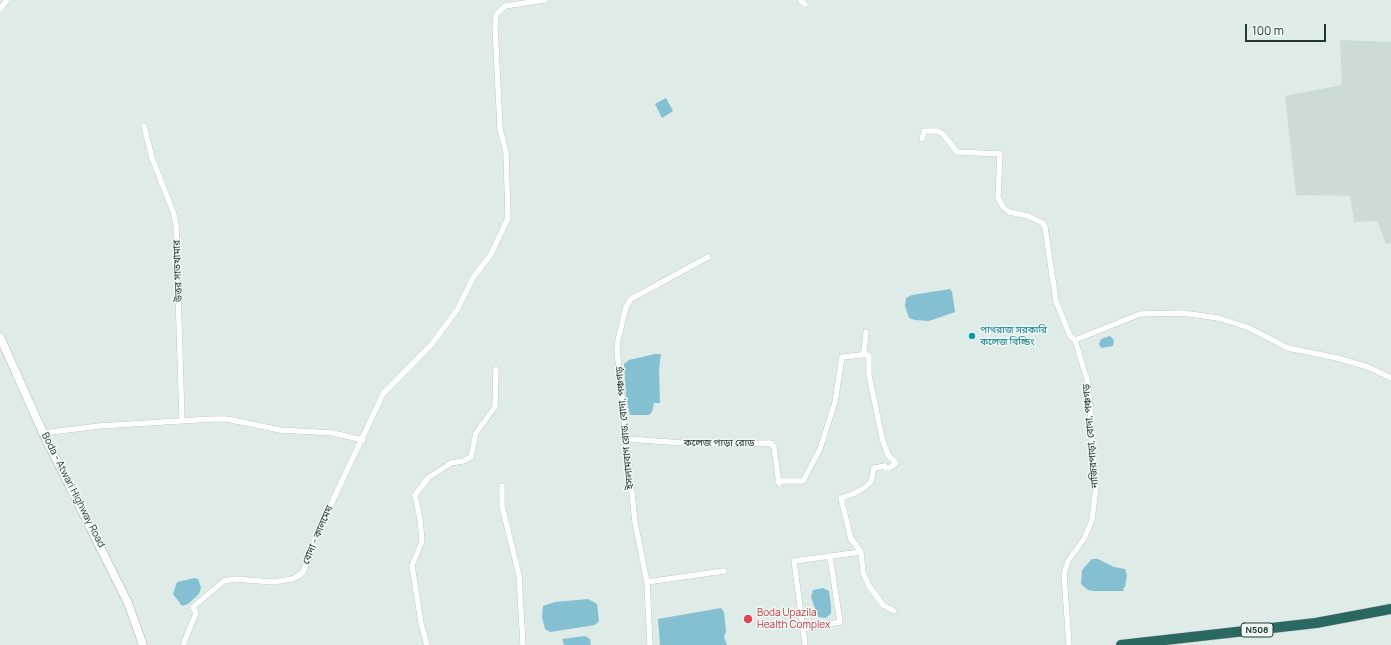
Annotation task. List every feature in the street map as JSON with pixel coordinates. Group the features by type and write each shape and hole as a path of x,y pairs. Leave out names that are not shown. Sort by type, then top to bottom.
{"highway":[{"name":"N508","path":"1121,645 1316,623 1391,610"}],"main road":[{"name":"Boda - Atwari Highway Road","path":"0,337 44,433 128,603 143,645"}],"street":[{"path":"0,9 7,0"},
{"name":"বোদা - কালমেঘ","path":"183,645 196,613 193,607 224,581 234,579 273,582 292,579 303,572 317,534 363,440 383,394 431,345 457,310 473,278 491,254 508,218 506,152 500,129 495,25 496,15 505,6 545,0"},
{"name":"উত্তর সাতখামার","path":"144,126 152,158 174,214 176,226 182,421"},
{"name":"নাজিরপাড়া, বোদা, পঞ্চগড়","path":"922,139 924,131 938,131 957,152 1000,154 998,197 1003,206 1009,212 1028,216 1042,223 1045,227 1056,301 1070,336 1075,340 1088,383 1096,487 1092,520 1084,539 1068,561 1064,574 1069,645"},
{"name":"ইসলামবাগ রোড, বোদা, পঞ্চগড়","path":"650,645 647,582 635,522 617,350 618,340 626,307 631,299 639,293 658,285 708,257"},
{"path":"1075,340 1140,314 1183,313 1218,318 1234,323 1249,328 1288,348 1337,358 1368,367 1391,378"},
{"path":"861,355 864,352 866,332"},
{"path":"861,355 869,355 869,375 882,438 888,456 896,463 889,468 886,468 885,466 874,468 871,482 864,488 842,498 851,539 861,552 863,572 872,592 883,605 894,611"},
{"name":"কলেজ পাড়া রোড","path":"627,439 697,444 771,443 774,447 778,482 804,481 820,450 835,402 842,357 861,355"},
{"path":"427,645 421,623 412,565 422,542 420,519 415,495 428,478 451,463 463,461 471,457 476,433 495,407 497,392 496,369"},
{"path":"44,433 99,426 228,419 280,430 333,434 363,440"},
{"path":"502,486 502,506 519,575 523,645"},
{"path":"805,645 794,561 861,552"},
{"path":"803,629 840,622 830,557"},
{"path":"647,582 724,571"}],"shaded area":[{"path":"1340,40 1391,42 1391,243 1386,244 1377,221 1354,222 1350,196 1296,195 1285,96 1342,85"}],"water":[{"path":"666,98 673,111 662,118 655,104"},
{"path":"950,289 952,292 955,312 929,321 909,318 905,306 906,298 912,295"},
{"path":"1110,336 1114,340 1113,346 1101,348 1099,344 1101,339"},
{"path":"661,354 659,369 660,403 654,403 652,412 649,415 630,415 626,397 624,364 629,360"},
{"path":"1092,559 1098,559 1114,567 1125,569 1127,575 1125,587 1123,588 1124,591 1094,591 1088,590 1081,584 1082,570"},
{"path":"195,578 198,579 201,587 199,594 188,604 182,606 173,594 177,582"},
{"path":"823,588 829,591 831,606 831,613 826,618 818,617 811,597 813,590"},
{"path":"588,599 597,604 599,621 595,625 550,632 545,629 542,617 543,606 555,602"},
{"path":"721,608 724,612 726,631 724,637 727,645 660,645 658,619"},
{"path":"585,636 590,639 591,645 564,645 562,639"}],"place":[{"name":"পাথরাজ সরকারি কলেজ বিল্ডিং","path":"972,336"},
{"name":"Boda Upazila Health Complex","path":"748,619"}]}
